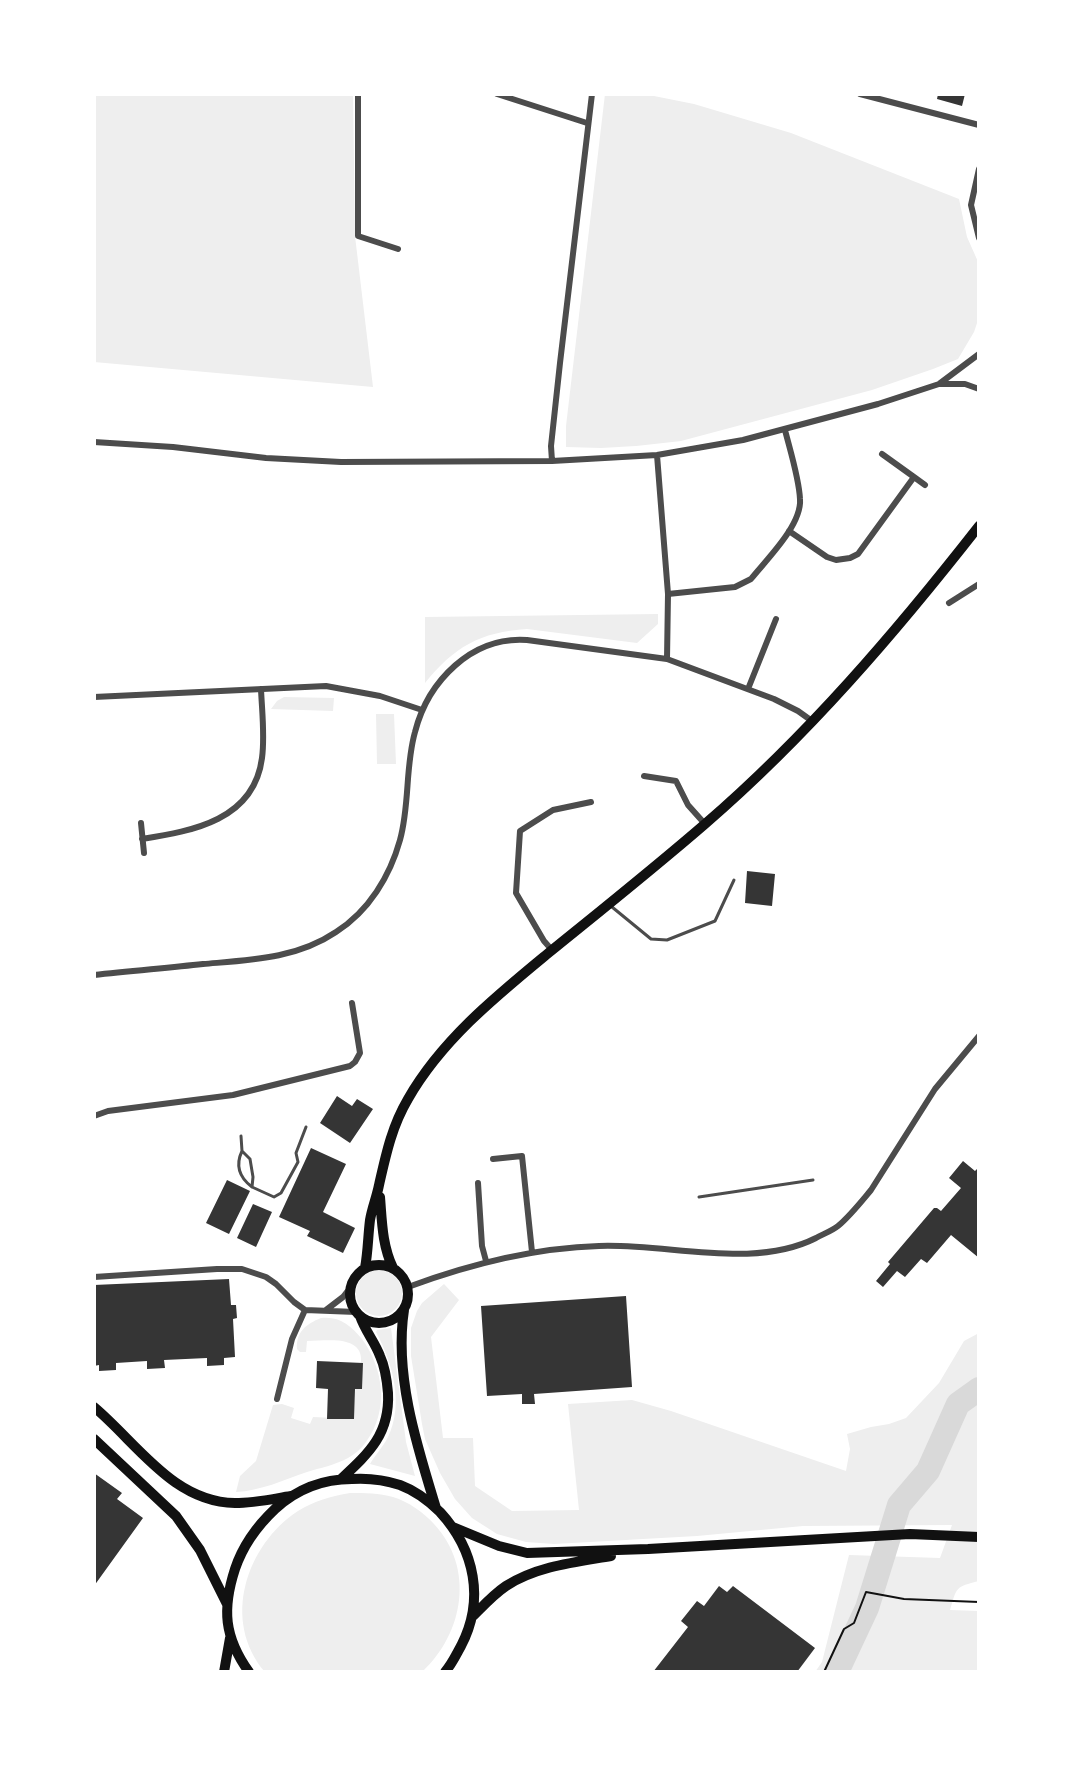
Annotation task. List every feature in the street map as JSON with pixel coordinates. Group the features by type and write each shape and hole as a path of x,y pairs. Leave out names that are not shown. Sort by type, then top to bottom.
{"main road":[{"path":"365,1268 371,1216 387,1148 396,1123 419,1081 466,1026 520,977 705,824 751,782 812,721 901,621 979,526"},
{"path":"379,1187 383,1236 393,1268"},
{"path":"341,1479 370,1450 382,1431 387,1414 382,1359 350,1297 356,1275 365,1268 379,1264 400,1273 408,1287 401,1346 418,1453 436,1508"},
{"path":"358,1314 367,1321 383,1323 404,1310"},
{"path":"94,1407 167,1477 197,1495 233,1503 293,1495"},
{"path":"94,1439 176,1516 200,1550 227,1604"},
{"path":"224,1672 230,1637 227,1604 234,1572 248,1541 264,1520 293,1495 315,1484 341,1479 401,1485 423,1497 453,1527 467,1553 475,1592 473,1616 467,1634 445,1672"},
{"path":"453,1527 499,1546 527,1553 910,1534 979,1537"},
{"path":"473,1616 505,1587 547,1568 648,1549"},
{"path":"230,1637 249,1672"}],"street":[{"path":"358,94 358,236 398,249"},
{"path":"497,94 587,123"},
{"path":"552,461 560,363 592,94"},
{"path":"860,94 979,125"},
{"path":"978,234 971,200 979,169"},
{"path":"939,384 979,354"},
{"path":"94,442 316,461 552,461 657,455 712,447 785,430 847,414 939,384 965,384 979,389"},
{"path":"668,594 743,584 751,579 789,531 796,519 800,500 785,430"},
{"path":"882,454 925,485"},
{"path":"657,455 668,594 667,659"},
{"path":"789,531 827,557 836,560 850,558 858,554 914,477"},
{"path":"949,603 979,584"},
{"path":"748,689 776,619"},
{"path":"94,975 292,953 312,946 356,917 386,877 400,842 405,822 411,752 422,710 443,677 460,660 506,640 527,640 667,659 748,689 798,711 812,721"},
{"path":"94,697 335,687 389,698 422,710"},
{"path":"142,839 204,826 228,814 246,798 260,770 263,755 261,689"},
{"path":"644,776 676,781 688,805 705,824"},
{"path":"552,950 516,893 520,831 553,810 591,802"},
{"path":"141,823 144,853"},
{"path":"94,1116 108,1111 233,1095 350,1066 360,1053 352,1003"},
{"path":"408,1287 486,1261 532,1252 637,1246 742,1254 775,1252 807,1243 835,1228 871,1190 935,1089 979,1036"},
{"path":"493,1159 522,1156 532,1252"},
{"path":"478,1183 482,1246 486,1261"},
{"path":"94,1277 242,1269 266,1277 305,1310 358,1314"},
{"path":"326,1310 350,1288"},
{"path":"277,1399 292,1339 305,1310"}],"lane":[{"path":"609,904 651,939 667,940 715,921 734,880"},
{"path":"241,1136 239,1158 243,1180 274,1197 281,1193 298,1162 296,1153 306,1127"},
{"path":"242,1151 250,1159 252,1187"},
{"path":"699,1197 813,1180"}],"path":[{"path":"824,1672 844,1629 854,1623 866,1592 904,1599 979,1602"}],"shaded area":[{"path":"94,94 353,94 355,236 373,387 94,362"},
{"path":"605,94 644,94 694,104 791,133 959,199 967,237 979,264 979,317 958,359 872,390 681,441 601,448 566,447"},
{"path":"658,614 658,624 637,643 527,629 495,634 458,651 425,683 425,617"},
{"path":"284,697 334,698 333,711 271,709"},
{"path":"376,714 394,714 396,764 377,764"},
{"path":"379,1270 396,1276 402,1293 396,1310 379,1316 362,1310 356,1293 362,1276"},
{"path":"444,1284 459,1300 431,1337 443,1438 473,1438 475,1486 512,1511 579,1510 568,1404 632,1400 846,1471 850,1449 847,1434 906,1418 939,1383 964,1341 979,1333 979,1581 958,1589 950,1610 979,1611 979,1672 815,1672 822,1662 849,1555 940,1558 952,1525 803,1526 554,1544 526,1542 497,1534 472,1518 455,1499 425,1439 411,1356 411,1328 417,1311"},
{"path":"321,1318 334,1318 349,1326 362,1339 375,1363 381,1404 373,1430 360,1449 343,1460 263,1487 236,1492 240,1476 256,1461 273,1405 294,1408 291,1418 310,1424 313,1417 354,1419 355,1390 361,1361 358,1349 346,1342 332,1340 307,1341 306,1352 297,1349 303,1329"},
{"path":"391,1328 406,1442 415,1476 370,1464 393,1424 394,1384 376,1332"},
{"path":"350,1493 382,1495 405,1502 430,1520 447,1541 455,1560 459,1600 447,1639 422,1672 265,1672 252,1652 244,1630 242,1608 253,1563 265,1543 298,1511 323,1499"}],"building":[{"path":"938,94 965,94 962,106 937,99"},
{"path":"747,871 775,874 772,906 745,903"},
{"path":"337,1096 352,1106 357,1099 373,1109 350,1143 320,1123"},
{"path":"311,1148 346,1164 323,1212 355,1228 343,1253 307,1236 310,1231 279,1217"},
{"path":"963,1161 975,1171 979,1167 979,1258 951,1235 927,1263 921,1259 905,1277 897,1271 883,1287 876,1281 890,1264 888,1262 934,1208 941,1211 961,1188 949,1178"},
{"path":"227,1180 250,1191 229,1234 206,1223"},
{"path":"253,1204 272,1212 256,1247 237,1238"},
{"path":"229,1279 231,1305 236,1305 237,1318 233,1319 235,1357 224,1358 224,1365 207,1366 207,1358 164,1360 165,1368 147,1369 147,1361 116,1363 116,1370 99,1371 99,1365 94,1366 94,1285"},
{"path":"626,1296 632,1387 534,1394 535,1404 522,1404 522,1394 487,1396 481,1306"},
{"path":"317,1361 363,1363 362,1389 355,1389 354,1419 327,1419 328,1389 316,1388"},
{"path":"94,1473 122,1493 117,1499 143,1518 94,1586"},
{"path":"719,1586 727,1592 733,1586 815,1648 797,1672 653,1672 688,1627 681,1621 697,1601 704,1606"}],"waterway":[{"path":"837,1672 867,1608 899,1505 928,1471 958,1404 979,1389"}]}
